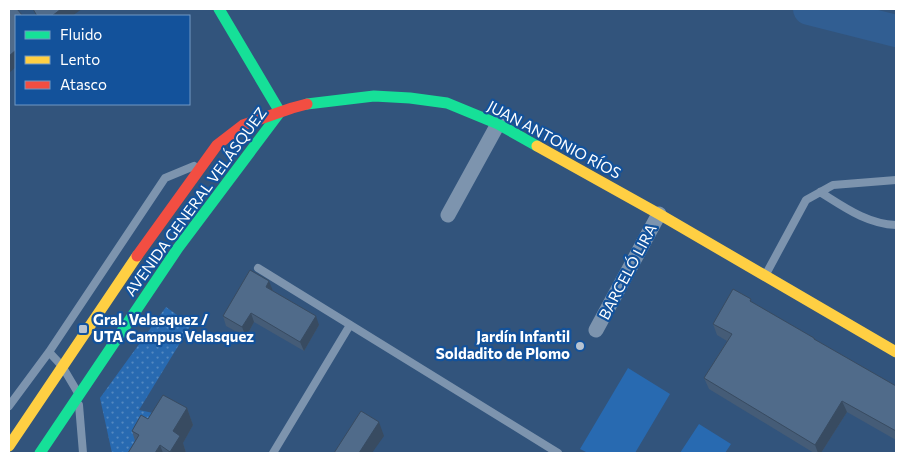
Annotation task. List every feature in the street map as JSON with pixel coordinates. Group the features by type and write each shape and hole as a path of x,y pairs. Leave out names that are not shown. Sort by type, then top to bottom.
{"main road":[{"path":"219,9 280,112"},
{"name":"JUAN ANTONIO RÍOS","path":"280,112 318,102 374,96 447,103 498,124 659,214 896,352"},
{"name":"AVENIDA GENERAL VELÁSQUEZ","path":"9,446 62,366 217,145 243,125 280,112"},
{"name":"AVENIDA GENERAL VELÁSQUEZ","path":"40,453 178,248 280,112"}],"street":[{"path":"448,215 498,124"},
{"name":"BARCELÓ LIRA","path":"596,330 659,214"}],"lane":[{"path":"9,406 49,352 165,178 205,162"},
{"path":"765,276 806,200 833,185 896,180"},
{"path":"820,192 849,210 876,223 896,225"},
{"path":"258,268 558,453"},
{"path":"273,453 350,325"},
{"path":"49,352 62,366 79,394 83,453"}],"shaded area":[{"path":"166,307 191,325 139,410 153,413 129,453 112,453 100,398"},
{"path":"628,368 670,394 635,453 588,453 580,449"},
{"path":"699,424 731,444 725,453 680,453"}],"building":[{"path":"9,9 17,9 22,15 15,15 15,51 9,56"},
{"path":"33,9 61,9 53,15 36,15"},
{"path":"250,270 269,281 266,287 316,316 300,342 251,313 242,327 223,316"},
{"path":"733,289 751,299 750,301 896,386 896,431 842,401 815,445 704,378 732,334 713,324"},
{"path":"163,395 187,408 173,431 180,436 170,452 160,445 155,453 128,453 139,435 132,431 141,415 148,419"},
{"path":"361,411 379,422 359,453 334,453"}],"waterway":[{"path":"809,9 896,31"}],"traffic: fast":[{"path":"219,9 280,112"},
{"path":"307,104 374,96 447,103 498,124 537,146"},
{"path":"40,453 178,248 280,112"}],"traffic: slow":[{"path":"537,146 659,214 896,352"},
{"path":"9,446 137,256"}],"traffic: jam":[{"path":"137,256 217,145 243,125 307,104"}],"place":[{"name":"Gral. Velasquez / UTA Campus Velasquez","path":"83,329"},
{"name":"Jardín Infantil Soldadito de Plomo","path":"580,346"}]}
